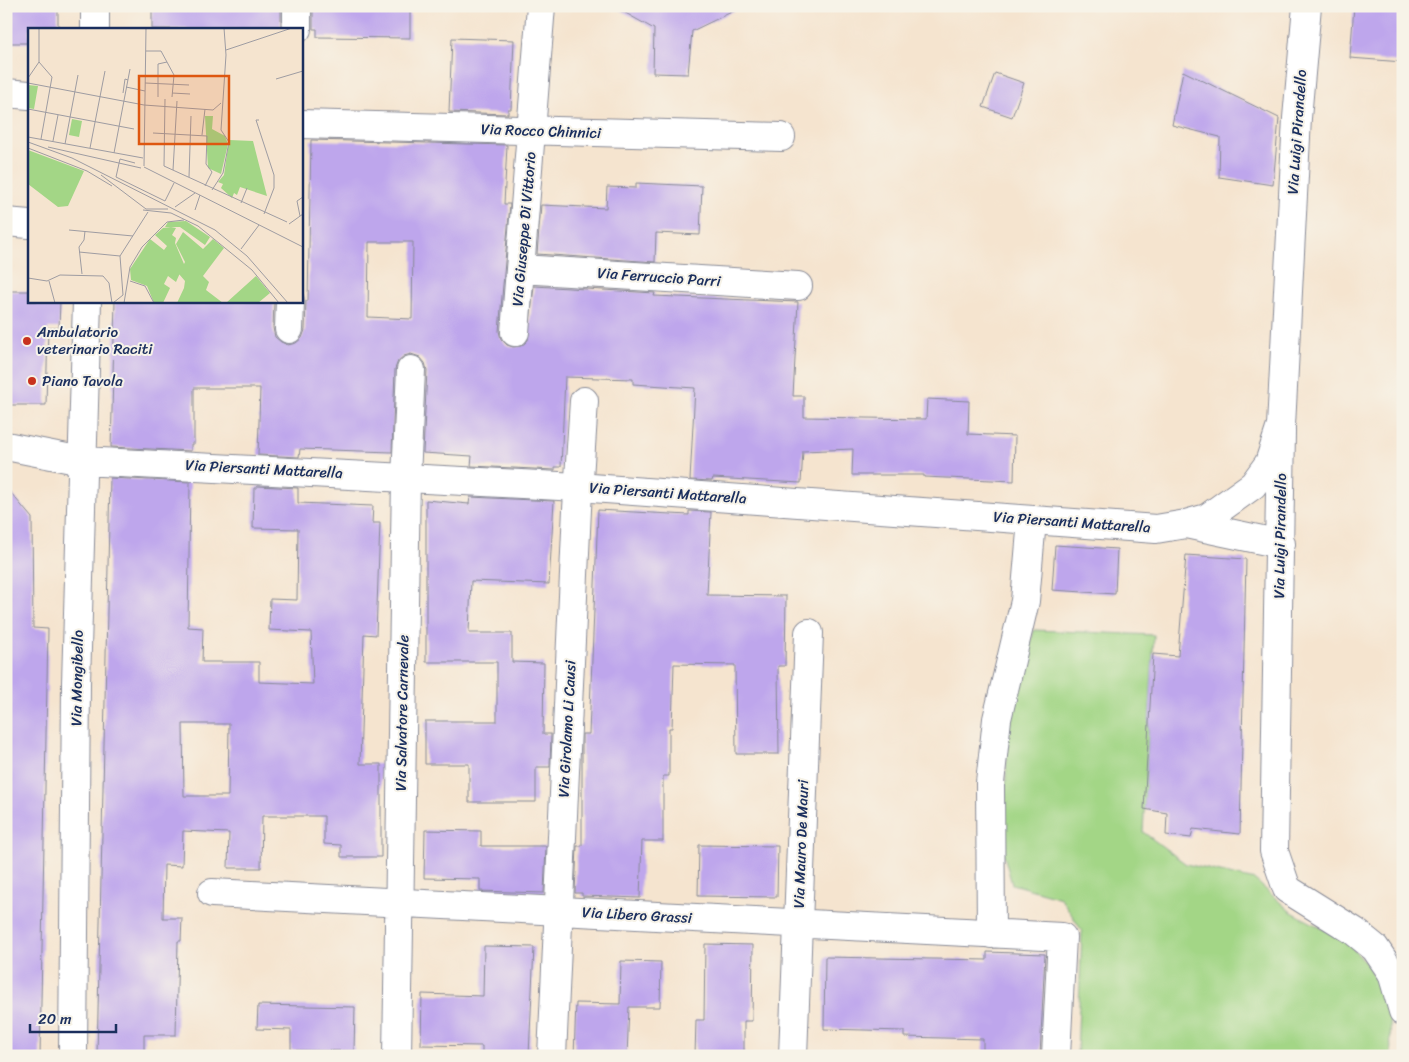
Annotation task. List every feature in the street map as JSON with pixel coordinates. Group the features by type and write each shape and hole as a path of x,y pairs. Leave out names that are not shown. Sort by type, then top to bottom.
{"street":[{"path":"95,6 95,28"},
{"path":"296,28 297,6"},
{"name":"Via Giuseppe Di Vittorio","path":"515,332 541,6"},
{"name":"Via Luigi Pirandello","path":"1307,6 1297,118 1281,426 1281,544 1274,851 1287,889 1354,931 1375,948 1392,973 1403,1011"},
{"path":"6,93 28,95"},
{"name":"Via Rocco Chinnici","path":"302,124 781,137"},
{"path":"6,222 28,224"},
{"name":"Via Ferruccio Parri","path":"520,268 798,286"},
{"name":"Via Mongibello","path":"72,1056 77,673 87,302"},
{"path":"289,329 290,302"},
{"name":"Via Salvatore Carnevale","path":"398,1056 406,477 411,370"},
{"name":"Via Girolamo Li Causi","path":"552,1056 578,486 584,401"},
{"name":"Via Piersanti Mattarella","path":"6,446 82,461 578,486 1156,529 1207,518 1253,485 1269,463 1281,426"},
{"path":"991,934 990,782 997,719 1024,601 1032,520"},
{"path":"1186,524 1281,544"},
{"name":"Via Mauro De Mauri","path":"793,1056 809,633"},
{"name":"Via Libero Grassi","path":"212,892 1062,938 1056,1056"}],"green space":[{"path":"1034,630 1154,635 1143,832 1186,864 1255,880 1290,911 1347,942 1369,967 1384,997 1390,1019 1391,1056 1077,1056 1082,931 1061,898 1012,884 1003,852 1008,728"}],"building":[{"path":"6,6 58,6 58,28 28,28 28,43 6,43"},
{"path":"152,6 281,6 281,28 152,28"},
{"path":"313,6 410,6 410,38 317,37 317,29 313,29"},
{"path":"613,6 744,6 692,31 688,74 653,73 654,29"},
{"path":"1354,6 1403,6 1403,62 1350,58"},
{"path":"452,38 514,40 511,109 508,109 508,114 449,112"},
{"path":"1183,71 1279,118 1273,185 1219,177 1220,137 1172,125"},
{"path":"995,73 1024,83 1012,117 983,107"},
{"path":"311,140 507,145 504,204 510,204 499,331 501,339 507,345 513,347 521,346 528,340 534,286 655,293 654,296 798,302 793,396 804,396 804,417 926,419 927,399 969,401 968,434 1015,436 1014,481 924,477 924,475 852,475 853,449 803,451 801,483 713,478 712,481 690,480 695,388 633,384 633,379 565,377 561,467 555,467 555,470 471,466 472,456 423,453 427,370 425,363 420,357 411,354 404,356 398,361 395,369 392,452 300,449 299,457 258,455 260,388 194,388 194,444 191,444 191,451 111,447 115,302 274,302 273,328 275,337 288,345 296,343 302,338 305,330 306,301 308,301","holes":["369,242 413,242 412,319 368,317"]},
{"path":"636,183 702,186 700,235 656,233 655,262 537,254 541,205 606,208 607,187 636,188"},
{"path":"6,291 28,291 28,302 60,302 59,328 48,328 46,405 6,405"},
{"path":"110,478 190,482 188,627 203,628 202,662 259,662 259,682 313,684 311,632 269,630 270,599 297,600 298,529 253,528 254,488 257,488 257,486 298,488 298,503 373,506 372,523 380,523 376,635 364,634 360,764 381,764 381,857 341,857 341,845 324,844 324,816 262,816 261,868 228,868 229,833 183,831 182,866 164,865 163,918 182,918 181,941 178,941 176,1035 144,1035 144,1056 97,1056","holes":["183,724 229,724 228,796 184,796"]},
{"path":"6,487 32,518 33,628 48,629 40,1056 6,1056"},
{"path":"470,497 554,501 549,584 471,581 469,633 512,633 512,662 544,663 543,734 551,734 550,767 536,767 536,802 469,802 469,764 425,764 425,721 497,721 497,662 426,662 426,500 469,504"},
{"path":"598,510 689,515 689,511 711,512 707,595 786,596 785,666 778,666 779,754 736,754 735,665 674,664 672,728 669,728 669,776 663,776 663,841 642,841 640,898 582,896 582,893 575,893 577,846 582,846 582,734 589,734"},
{"path":"1055,545 1117,549 1115,594 1052,590"},
{"path":"1186,555 1246,559 1240,834 1193,829 1191,838 1166,835 1167,813 1144,809 1153,654 1178,656"},
{"path":"425,830 481,831 481,846 546,846 544,893 480,891 480,879 424,878"},
{"path":"699,845 778,846 777,897 698,896"},
{"path":"705,944 753,945 752,1021 744,1021 744,1056 695,1056 696,1020 704,1020"},
{"path":"484,946 534,947 529,1056 482,1056 482,1046 421,1045 422,994 483,996"},
{"path":"987,952 1045,954 1040,1056 983,1056 983,1039 904,1037 904,1031 824,1029 825,957 987,960"},
{"path":"621,961 661,962 660,1007 629,1007 627,1056 574,1056 576,1003 620,1004"},
{"path":"258,1005 355,1007 354,1051 291,1050 291,1030 257,1029"}],"place":[{"name":"Ambulatorio veterinario Raciti","path":"27,341"},
{"name":"Piano Tavola","path":"32,381"}]}
